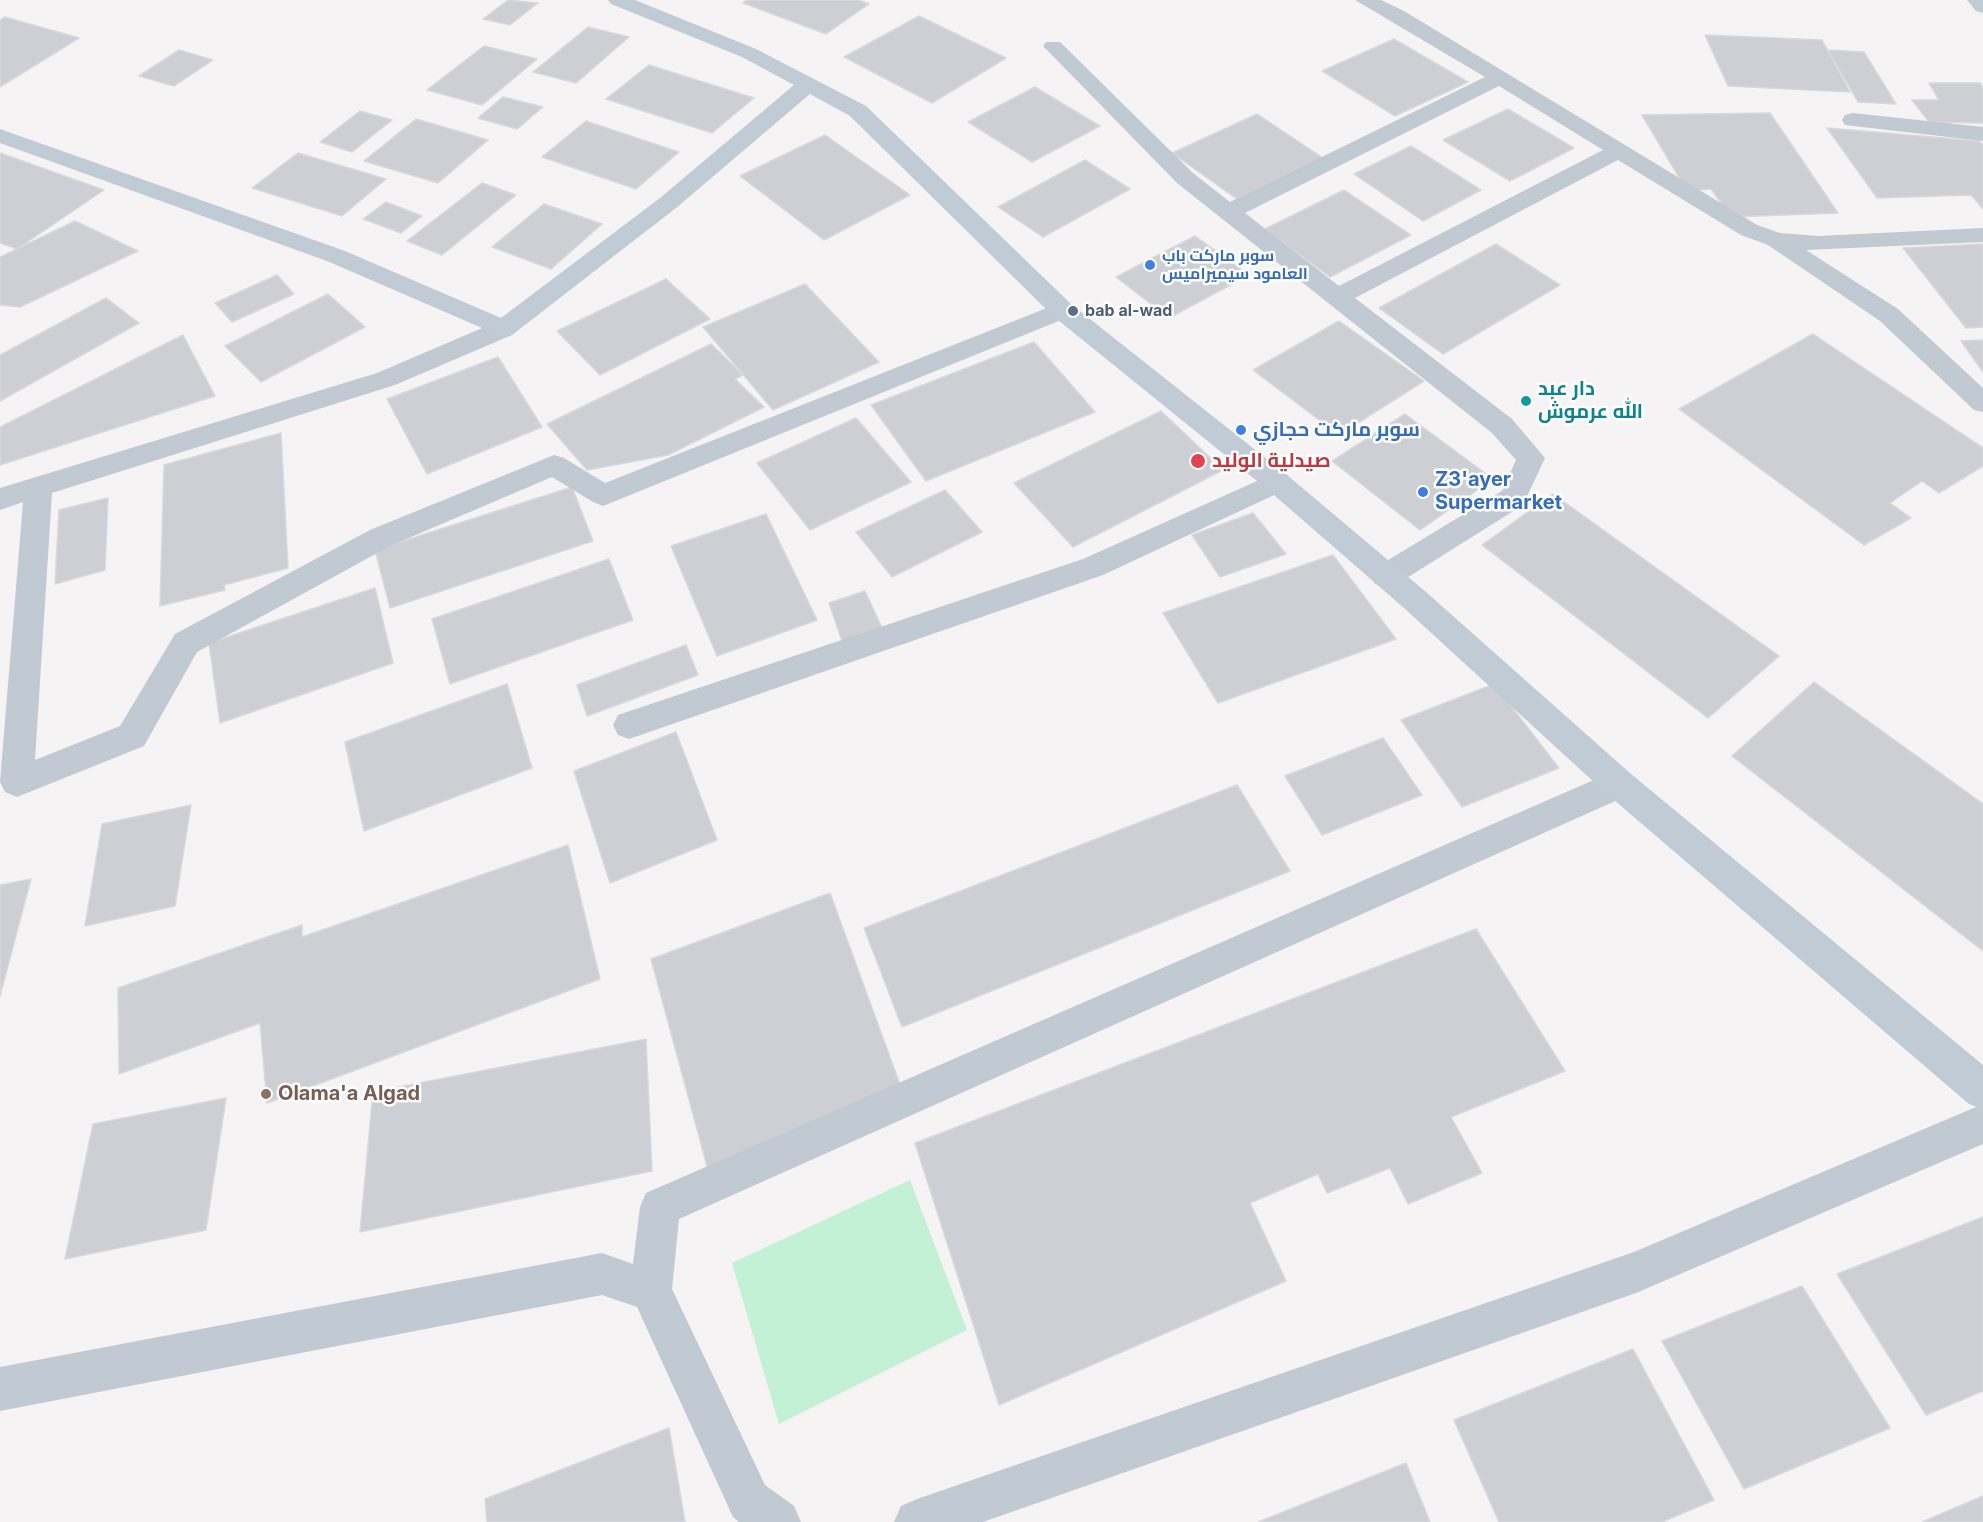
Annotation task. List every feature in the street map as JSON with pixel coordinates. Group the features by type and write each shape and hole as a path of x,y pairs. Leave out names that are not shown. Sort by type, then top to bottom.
{"street":[{"path":"618,0 749,53 858,111 1062,310 1276,482 1386,576 1619,784 1983,1090"},
{"path":"1365,0 1397,15 1749,230 1772,238 1818,243 1983,235"},
{"path":"1977,0 1983,8"},
{"path":"1053,46 1185,178 1502,426 1531,458 1513,498 1386,576"},
{"path":"1228,212 1500,78"},
{"path":"0,499 386,379 503,329 668,203 806,86 811,85"},
{"path":"1852,120 1983,134"},
{"path":"0,136 336,256 503,329"},
{"path":"1337,297 1618,151"},
{"path":"1772,238 1889,315 1983,403"},
{"path":"38,487 17,782 132,736 186,643 380,538 554,465 603,495 1062,310"},
{"path":"629,725 1093,567 1276,482"},
{"path":"778,1522 749,1501 651,1291 660,1207 1619,784"},
{"path":"917,1522 1636,1272 1983,1124"},
{"path":"0,1389 602,1274 651,1291"}],"green space":[{"path":"910,1180 967,1330 779,1424 732,1263"}],"building":[{"path":"508,0 538,3 510,25 483,19"},
{"path":"746,0 859,0 869,4 826,34 743,3"},
{"path":"919,16 1006,58 932,103 844,57"},
{"path":"5,17 79,38 0,87 0,20"},
{"path":"588,27 629,37 576,83 533,72"},
{"path":"1705,35 1822,40 1850,92 1728,86"},
{"path":"1394,39 1468,82 1395,116 1322,71"},
{"path":"484,46 537,59 482,105 427,90"},
{"path":"179,50 213,60 174,86 139,76"},
{"path":"1828,50 1864,52 1896,104 1858,102"},
{"path":"649,65 754,98 712,133 606,99"},
{"path":"1929,83 1980,83 1983,88 1983,123 1929,122 1912,100 1939,100"},
{"path":"1035,87 1100,126 1032,162 968,122"},
{"path":"503,97 543,107 517,129 478,118"},
{"path":"1508,109 1574,148 1510,181 1443,140"},
{"path":"360,111 392,120 352,152 320,142"},
{"path":"1770,113 1838,213 1731,217 1711,189 1687,191 1642,115"},
{"path":"1257,114 1323,158 1237,199 1172,153"},
{"path":"416,119 488,140 438,183 364,161"},
{"path":"586,121 679,152 636,189 542,157"},
{"path":"1827,128 1979,141 1983,145 1983,209 1971,195 1877,198"},
{"path":"825,135 910,195 824,240 740,176"},
{"path":"1411,146 1481,190 1423,221 1354,174"},
{"path":"0,153 104,190 17,249 0,243"},
{"path":"298,153 386,179 342,216 252,188"},
{"path":"1085,160 1130,189 1043,237 998,207"},
{"path":"482,183 516,195 442,255 407,241"},
{"path":"1344,190 1411,235 1330,277 1265,229"},
{"path":"386,202 422,216 401,233 363,219"},
{"path":"544,204 602,224 551,269 492,247"},
{"path":"75,221 138,251 20,307 0,305 0,257"},
{"path":"1195,236 1249,275 1169,318 1116,277"},
{"path":"1496,244 1560,285 1443,354 1379,308"},
{"path":"1983,244 1983,327 1966,328 1903,248"},
{"path":"277,275 294,294 232,322 215,303"},
{"path":"666,279 710,319 600,375 557,331"},
{"path":"805,284 879,362 773,410 703,327"},
{"path":"328,294 365,327 261,382 225,346"},
{"path":"106,298 139,323 0,401 0,355"},
{"path":"1339,321 1424,381 1339,435 1253,370"},
{"path":"1813,334 1983,448 1983,466 1939,493 1922,481 1890,503 1911,518 1864,545 1679,409"},
{"path":"183,335 215,396 0,465 0,427"},
{"path":"1983,340 1983,372 1961,341"},
{"path":"1034,342 1095,412 926,481 871,405"},
{"path":"711,344 743,375 735,379 764,407 668,455 587,470 547,424"},
{"path":"498,357 542,427 427,474 387,399"},
{"path":"1161,411 1223,470 1073,547 1014,483"},
{"path":"1405,414 1493,479 1420,530 1332,461"},
{"path":"856,418 911,482 810,530 757,463"},
{"path":"281,433 288,568 224,585 225,590 160,606 164,465"},
{"path":"572,487 593,541 390,608 375,550"},
{"path":"945,490 982,532 892,577 856,532"},
{"path":"1553,494 1779,656 1708,718 1482,545"},
{"path":"108,498 105,570 55,584 59,510"},
{"path":"1253,513 1286,554 1220,577 1192,535"},
{"path":"766,514 817,620 717,656 671,546"},
{"path":"1333,555 1396,639 1218,703 1163,613"},
{"path":"609,559 633,620 450,684 432,619"},
{"path":"375,588 393,663 220,723 209,643"},
{"path":"865,591 882,628 842,641 829,603"},
{"path":"686,645 698,675 587,716 577,685"},
{"path":"1814,682 1983,804 1983,951 1732,756"},
{"path":"507,684 532,768 364,831 345,742"},
{"path":"1494,684 1559,768 1462,807 1401,720"},
{"path":"676,732 717,840 610,883 574,771"},
{"path":"1383,738 1422,795 1322,835 1285,776"},
{"path":"1237,785 1290,871 902,1027 864,928"},
{"path":"191,805 175,906 85,926 102,824"},
{"path":"568,845 600,979 267,1103 260,1023 119,1074 118,988 302,925 302,937"},
{"path":"31,879 0,996 0,885"},
{"path":"830,893 902,1090 708,1170 651,959"},
{"path":"1476,929 1565,1071 1451,1117 1482,1173 1408,1204 1390,1168 1327,1193 1318,1174 1250,1203 1286,1281 999,1405 915,1143"},
{"path":"646,1039 652,1171 360,1232 373,1092"},
{"path":"226,1098 206,1230 65,1259 93,1124"},
{"path":"1983,1217 1983,1391 1926,1415 1837,1274"},
{"path":"1802,1286 1890,1428 1744,1489 1662,1341"},
{"path":"1633,1349 1714,1500 1662,1522 1499,1522 1454,1420"},
{"path":"669,1428 685,1522 487,1522 485,1499"},
{"path":"1406,1463 1430,1522 1258,1522"},
{"path":"1983,1496 1983,1522 1922,1522"}],"place":[{"name":"سوبر ماركت باب العامود سيميراميس","path":"1150,265"},
{"name":"bab al-wad","path":"1073,311"},
{"name":"دار عبد الله عرموش","path":"1526,401"},
{"name":"سوبر ماركت حجازي","path":"1241,430"},
{"name":"صيدلية الوليد","path":"1198,461"},
{"name":"Z3'ayer Supermarket","path":"1423,492"},
{"name":"Olama'a Algad","path":"266,1094"}]}
